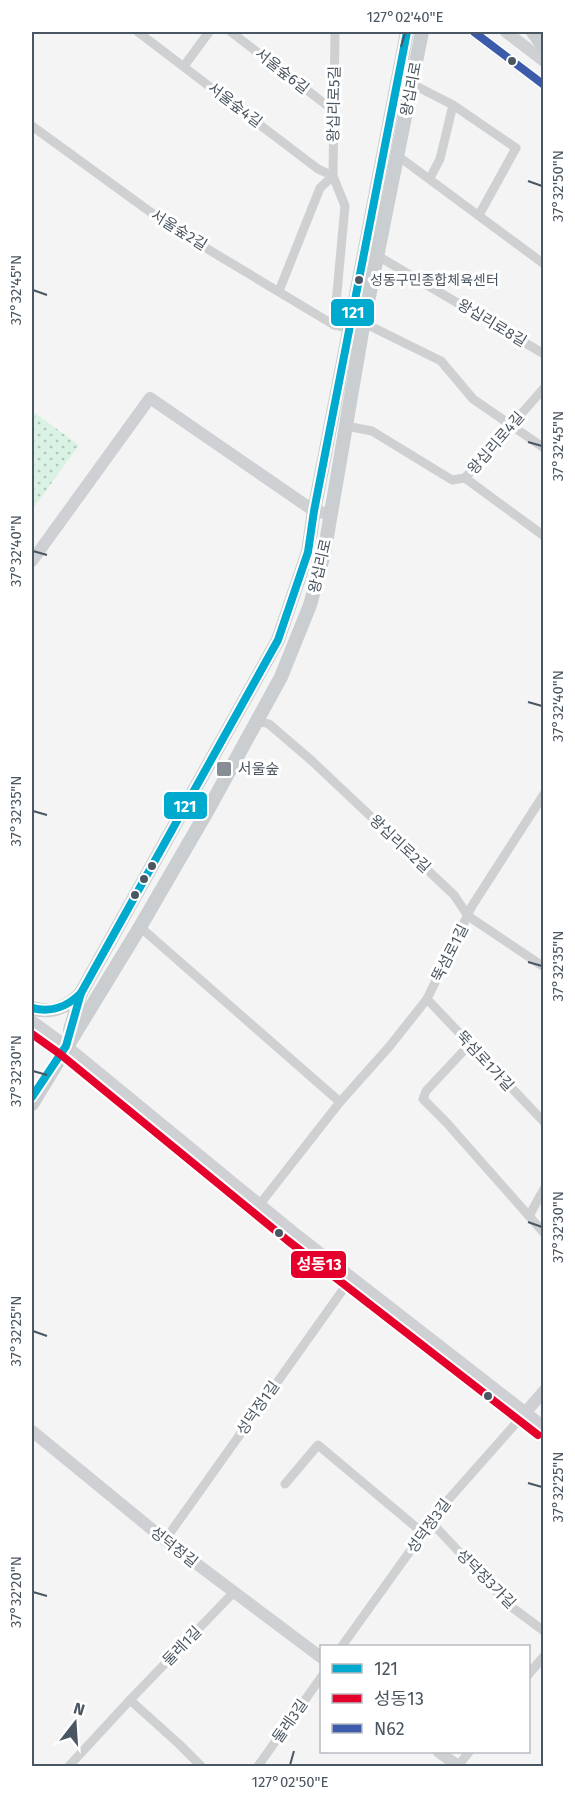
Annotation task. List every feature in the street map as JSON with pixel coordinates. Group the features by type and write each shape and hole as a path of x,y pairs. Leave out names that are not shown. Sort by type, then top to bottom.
{"main road":[{"name":"왕십리로","path":"32,1097 66,1046 81,993 278,640 308,552 407,32"},
{"name":"왕십리로","path":"32,1104 140,927 257,721 280,677 310,605 324,554 364,323 423,32"},
{"path":"533,32 543,47"},
{"path":"32,1008 44,1012 54,1010 74,1000 81,993"}],"street":[{"name":"서울숲4길","path":"138,32 318,169 333,176"},
{"path":"184,66 208,32"},
{"name":"서울숲6길","path":"231,32 333,110"},
{"name":"왕십리로5길","path":"334,325 345,206 333,176 336,32"},
{"path":"474,32 543,85"},
{"path":"506,32 543,61"},
{"path":"412,84 453,105 516,148 479,215"},
{"path":"430,178 440,159 453,105"},
{"name":"서울숲2길","path":"32,126 171,226 334,325"},
{"path":"398,156 543,264"},
{"path":"279,291 320,188 333,176"},
{"name":"왕십리로8길","path":"378,256 543,354"},
{"path":"364,323 441,361 473,399 543,448"},
{"path":"334,325 350,329"},
{"name":"왕십리로4길","path":"346,426 372,431 452,480 465,478 543,388"},
{"path":"32,561 150,399 314,511 331,514"},
{"path":"465,478 543,536"},
{"name":"왕십리로2길","path":"257,721 269,724 312,761 454,895 468,916 543,967"},
{"name":"뚝섬로1길","path":"260,1204 340,1102 389,1047 427,999 472,906 543,794"},
{"path":"140,927 340,1102"},
{"name":"뚝섬로1가길","path":"427,999 543,1122"},
{"path":"32,1021 543,1427"},
{"path":"32,1030 66,1046"},
{"path":"470,1044 426,1091 423,1099 543,1233"},
{"path":"530,1216 543,1190"},
{"name":"성덕정1길","path":"165,1540 351,1276"},
{"path":"525,1413 543,1391"},
{"name":"성덕정3길","path":"343,1645 441,1508 525,1413"},
{"name":"성덕정길","path":"32,1431 165,1540 320,1657"},
{"path":"285,1484 318,1445 423,1533"},
{"name":"성덕정3가길","path":"431,1522 510,1605 543,1631"},
{"name":"둘레1길","path":"69,1767 233,1593"},
{"path":"530,1672 543,1656"},
{"name":"둘레3길","path":"258,1767 320,1677"},
{"path":"130,1700 201,1767"},
{"path":"440,1753 458,1766 468,1753"}],"green space":[{"path":"32,411 79,445 32,510"}],"transit line":[{"name":"121","path":"32,1097 66,1046 81,993 278,640 308,552 407,32"},
{"name":"N62","path":"474,32 544,85"},
{"name":"121","path":"32,1008 46,1010 59,1008 81,993"},
{"name":"성동13","path":"32,1034 60,1054 287,1240 538,1435"}],"place":[{"name":"성동구민종합체육센터","path":"359,280"},
{"name":"서울숲","path":"224,769"}]}
